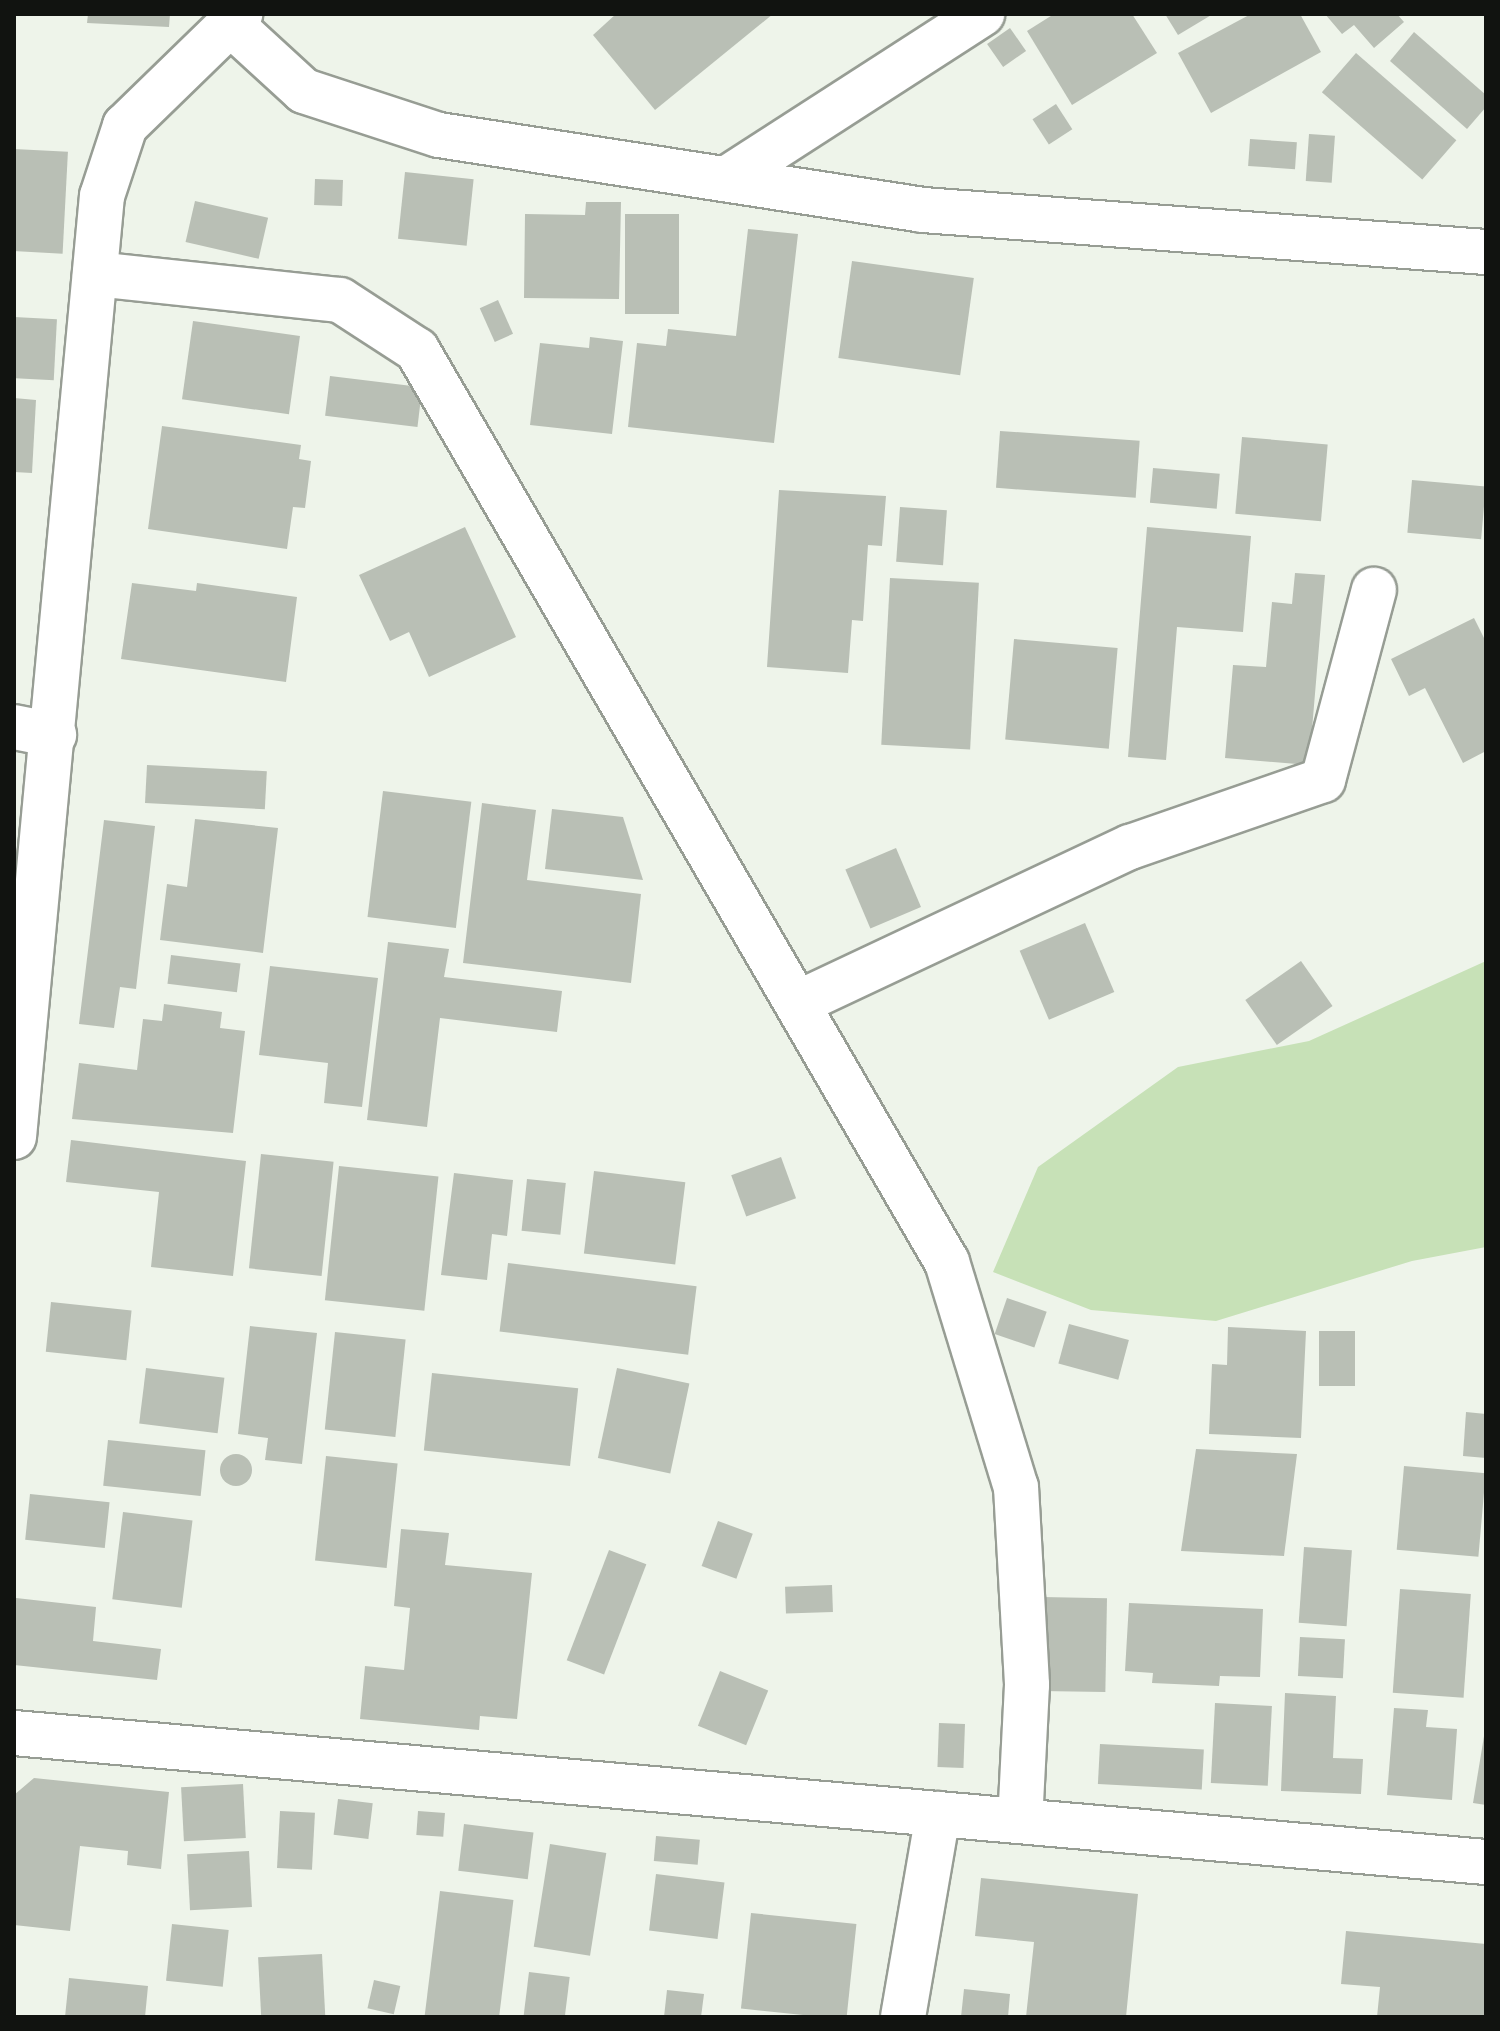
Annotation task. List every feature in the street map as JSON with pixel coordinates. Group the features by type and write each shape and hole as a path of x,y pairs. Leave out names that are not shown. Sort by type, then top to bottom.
{"street":[{"path":"726,179 982,14"},
{"path":"14,1137 34,731 95,274 102,196 125,126 237,20 304,91 439,135 923,210 1486,252"},
{"path":"95,274 340,300 417,350 947,1262 1016,1487 1027,1685 1020,1821"},
{"path":"798,1003 1130,847 1323,780 1374,590"},
{"path":"14,1733 1486,1862"},
{"path":"903,2017 938,1814"}],"green space":[{"path":"1486,961 1486,1247 1412,1261 1216,1321 1091,1310 993,1272 1038,1167 1178,1067 1309,1041"}],"building":[{"path":"88,14 170,14 169,27 87,23"},
{"path":"616,14 773,14 655,110 593,35"},
{"path":"1054,14 1132,14 1157,53 1072,105 1027,31"},
{"path":"1165,14 1213,14 1178,35"},
{"path":"1251,14 1300,14 1321,52 1211,113 1178,53"},
{"path":"1325,14 1397,14 1404,22 1374,48 1354,25 1342,34"},
{"path":"1010,28 1026,51 1003,67 987,44"},
{"path":"1414,32 1486,95 1486,107 1467,129 1390,61"},
{"path":"1356,53 1456,140 1422,180 1322,92"},
{"path":"1056,104 1072,129 1049,144 1033,119"},
{"path":"1309,134 1335,136 1332,183 1306,181"},
{"path":"1250,139 1297,142 1295,169 1248,166"},
{"path":"14,149 68,152 63,254 14,251"},
{"path":"405,172 474,179 467,246 398,239"},
{"path":"315,179 343,180 342,206 314,205"},
{"path":"195,201 268,218 259,259 186,242"},
{"path":"586,202 621,202 619,299 524,298 525,214 585,215"},
{"path":"625,214 679,214 679,314 625,314"},
{"path":"748,229 798,234 774,443 628,427 637,343 666,346 668,329 736,336"},
{"path":"852,261 974,278 960,375 838,358"},
{"path":"498,300 513,334 495,342 480,308"},
{"path":"14,317 57,319 54,380 14,378"},
{"path":"193,321 300,336 289,414 182,399"},
{"path":"590,337 623,341 612,434 530,425 540,343 589,348"},
{"path":"330,376 422,387 417,427 325,416"},
{"path":"14,398 36,400 32,473 14,472"},
{"path":"162,426 301,445 299,459 311,461 305,508 293,507 287,549 148,529"},
{"path":"1000,431 1140,441 1136,498 996,488"},
{"path":"1242,437 1328,444 1321,521 1235,514"},
{"path":"1153,468 1220,474 1217,509 1150,503"},
{"path":"1412,480 1486,486 1481,539 1407,533"},
{"path":"779,490 886,496 882,546 868,545 863,621 852,620 848,673 767,667"},
{"path":"900,507 947,510 943,565 896,562"},
{"path":"465,527 516,637 429,677 409,632 390,641 359,575"},
{"path":"1147,527 1251,536 1243,632 1177,627 1166,760 1128,757"},
{"path":"1295,573 1325,575 1309,765 1225,758 1233,665 1266,667 1272,602 1292,604"},
{"path":"890,578 979,583 970,749 881,745"},
{"path":"132,583 196,591 197,583 297,597 286,682 121,659"},
{"path":"1474,618 1486,642 1486,751 1463,763 1425,688 1409,696 1391,659"},
{"path":"1014,639 1118,648 1109,749 1005,740"},
{"path":"147,765 267,771 265,809 145,803"},
{"path":"383,791 471,802 456,928 368,917"},
{"path":"482,803 536,810 527,880 641,894 631,983 463,963"},
{"path":"552,809 623,817 643,880 545,869"},
{"path":"195,819 278,828 263,953 160,940 167,884 187,887"},
{"path":"104,820 155,826 136,989 120,987 114,1028 79,1024"},
{"path":"896,848 921,907 870,928 845,869"},
{"path":"1085,923 1114,992 1049,1020 1020,951"},
{"path":"388,942 449,949 444,977 562,991 557,1032 440,1018 427,1127 367,1120"},
{"path":"171,955 240,964 237,992 167,984"},
{"path":"1301,961 1333,1006 1277,1045 1245,1000"},
{"path":"270,966 378,978 362,1107 324,1103 328,1063 259,1055"},
{"path":"164,1004 222,1012 220,1028 245,1031 233,1133 72,1119 79,1063 137,1070 143,1019 162,1021"},
{"path":"71,1140 246,1161 233,1276 151,1267 159,1192 66,1182"},
{"path":"261,1154 334,1162 322,1276 249,1268"},
{"path":"781,1157 796,1198 746,1216 731,1175"},
{"path":"339,1166 438,1176 424,1311 325,1300"},
{"path":"594,1171 685,1182 675,1265 584,1253"},
{"path":"454,1173 513,1180 507,1236 492,1234 487,1280 441,1275"},
{"path":"527,1179 566,1183 560,1235 522,1231"},
{"path":"508,1263 697,1286 688,1355 500,1331"},
{"path":"1007,1298 1047,1312 1034,1348 995,1334"},
{"path":"51,1302 132,1310 126,1360 46,1352"},
{"path":"1069,1324 1129,1340 1118,1380 1058,1364"},
{"path":"250,1326 317,1333 302,1464 265,1460 268,1438 238,1434"},
{"path":"1228,1327 1306,1331 1301,1438 1209,1434 1212,1364 1227,1365"},
{"path":"1319,1331 1355,1331 1355,1386 1319,1386"},
{"path":"335,1332 406,1339 395,1437 325,1429"},
{"path":"146,1368 224,1378 218,1433 139,1424"},
{"path":"617,1368 689,1383 670,1473 598,1458"},
{"path":"432,1373 578,1388 570,1466 424,1451"},
{"path":"1466,1412 1486,1414 1486,1458 1463,1456"},
{"path":"108,1440 205,1450 201,1496 103,1486"},
{"path":"1196,1449 1297,1454 1284,1556 1181,1551"},
{"path":"236,1454 248,1458 252,1470 248,1482 236,1486 224,1482 220,1470 224,1458"},
{"path":"326,1456 398,1464 387,1568 315,1560"},
{"path":"1404,1466 1486,1473 1478,1557 1397,1550"},
{"path":"30,1494 110,1502 105,1548 25,1540"},
{"path":"123,1512 192,1521 182,1608 112,1599"},
{"path":"718,1521 753,1534 736,1579 702,1566"},
{"path":"401,1529 449,1533 445,1565 532,1573 517,1719 480,1716 479,1730 360,1719 365,1666 404,1670 410,1608 394,1606"},
{"path":"1304,1547 1352,1550 1347,1626 1299,1623"},
{"path":"609,1550 646,1564 604,1674 567,1660"},
{"path":"832,1585 833,1612 786,1614 785,1587"},
{"path":"1400,1589 1471,1594 1464,1698 1393,1693"},
{"path":"1042,1597 1107,1598 1105,1692 1040,1691"},
{"path":"16,1598 96,1607 93,1641 161,1649 157,1680 14,1665"},
{"path":"1129,1603 1263,1609 1260,1677 1220,1676 1219,1686 1152,1683 1153,1673 1125,1671"},
{"path":"1300,1637 1345,1639 1343,1678 1298,1676"},
{"path":"720,1671 768,1690 746,1745 698,1726"},
{"path":"1285,1693 1336,1696 1333,1758 1363,1759 1361,1794 1281,1791"},
{"path":"1215,1703 1272,1706 1268,1786 1211,1783"},
{"path":"1394,1708 1428,1710 1426,1727 1457,1729 1452,1800 1387,1795"},
{"path":"939,1723 965,1724 963,1768 937,1767"},
{"path":"1486,1724 1486,1805 1473,1803"},
{"path":"1100,1744 1204,1749 1202,1789 1098,1784"},
{"path":"34,1778 169,1792 161,1869 127,1865 128,1851 80,1846 70,1931 14,1925 14,1795"},
{"path":"243,1784 246,1838 184,1841 181,1787"},
{"path":"338,1799 373,1803 368,1839 334,1835"},
{"path":"280,1811 315,1813 312,1870 277,1868"},
{"path":"418,1811 445,1813 443,1837 416,1835"},
{"path":"464,1824 533,1833 528,1879 458,1871"},
{"path":"656,1836 700,1840 698,1865 654,1861"},
{"path":"550,1844 606,1853 590,1956 534,1947"},
{"path":"249,1851 252,1907 190,1910 187,1854"},
{"path":"656,1874 724,1882 718,1939 649,1931"},
{"path":"981,1878 1138,1894 1126,2017 1026,2017 1034,1942 975,1936"},
{"path":"440,1891 513,1900 499,2017 425,2017"},
{"path":"751,1913 856,1924 847,2017 741,2008"},
{"path":"172,1924 229,1930 223,1987 166,1981"},
{"path":"1346,1931 1486,1944 1484,2017 1377,2017 1380,1987 1341,1984"},
{"path":"322,1954 325,2017 261,2017 258,1957"},
{"path":"529,1972 570,1977 565,2017 524,2017"},
{"path":"69,1978 148,1986 145,2017 65,2017"},
{"path":"374,1980 400,1986 394,2014 367,2008"},
{"path":"964,1989 1010,1994 1008,2017 961,2017"},
{"path":"667,1990 704,1994 701,2017 664,2017"}]}
